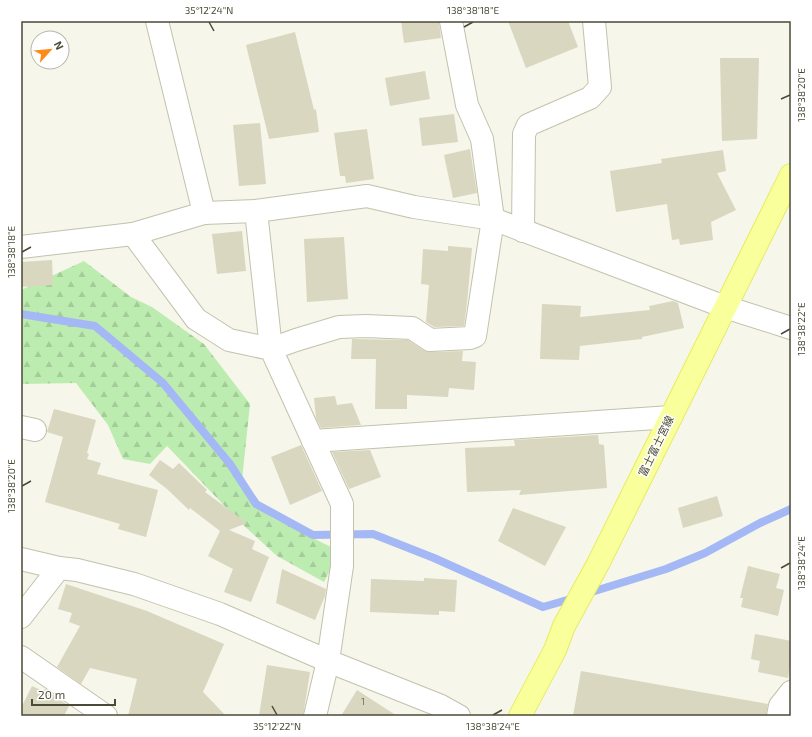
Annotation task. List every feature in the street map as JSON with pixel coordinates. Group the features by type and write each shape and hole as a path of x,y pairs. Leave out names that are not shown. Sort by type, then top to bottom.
{"main road":[{"name":"富士富士宮線","path":"520,716 555,650 564,626 600,562 791,175"}],"street":[{"path":"157,21 204,213"},
{"path":"133,234 196,319 229,340 271,349 296,340 339,328 366,326 412,328 430,340 470,338 475,336 493,219 482,139 467,105 451,21"},
{"path":"523,231 524,134 528,125 590,98 600,87 594,21"},
{"path":"21,247 133,234 204,213 256,211 367,196 414,207 493,219 725,307 791,328"},
{"path":"256,211 271,349 342,504 342,566 328,662 315,716"},
{"path":"313,441 671,417"},
{"path":"21,559 59,568 76,570 142,586 220,614 328,662 441,706 459,716"},
{"path":"21,617 59,568"},
{"path":"21,657 106,716"},
{"path":"778,716 780,706 791,692"}],"green space":[{"path":"84,261 131,297 152,307 204,344 250,404 242,480 273,518 333,548 330,570 324,582 277,556 241,523 167,446 150,464 123,459 108,425 76,383 21,384 21,290"}],"building":[{"path":"401,21 439,21 441,38 404,43"},
{"path":"508,21 568,21 578,47 526,68"},
{"path":"295,32 314,110 316,109 319,132 269,139 246,45"},
{"path":"720,58 759,58 757,139 722,141"},
{"path":"425,71 430,99 390,106 385,78"},
{"path":"454,114 458,142 422,146 419,118"},
{"path":"260,123 266,184 239,186 233,125"},
{"path":"367,129 374,179 346,183 345,176 340,176 334,133"},
{"path":"470,149 477,193 453,198 444,155"},
{"path":"723,150 726,171 717,173 736,210 711,222 713,240 680,245 679,239 672,240 667,204 616,212 610,171 662,163 661,159"},
{"path":"242,231 246,271 217,274 212,234"},
{"path":"344,237 348,299 307,302 304,239"},
{"path":"448,246 472,248 464,326 434,327 426,322 429,285 421,284 423,249 448,251"},
{"path":"52,260 53,285 21,287 21,262"},
{"path":"673,301 678,303 684,328 642,337 642,339 580,346 579,360 540,359 542,304 581,306 580,317 650,310 649,306"},
{"path":"352,339 408,340 423,350 431,352 463,351 462,361 476,362 474,390 449,388 448,397 407,395 407,409 375,409 376,359 351,359"},
{"path":"335,396 337,405 352,403 361,425 321,428 316,418 314,398"},
{"path":"54,409 96,420 87,453 89,454 87,459 101,463 97,474 158,490 146,537 118,529 120,524 45,502 63,437 47,432"},
{"path":"598,435 599,444 604,445 607,488 519,495 521,490 467,492 465,448 515,446 514,440"},
{"path":"301,445 322,491 290,505 271,457"},
{"path":"370,450 381,477 349,489 332,452"},
{"path":"160,460 173,469 179,463 207,490 205,492 247,523 229,530 255,541 252,549 269,557 251,602 224,592 233,569 208,556 220,531 190,508 189,510 167,489 149,475"},
{"path":"717,496 723,516 683,528 678,508"},
{"path":"513,508 566,527 545,566 498,541"},
{"path":"748,566 780,574 776,588 784,590 778,616 741,607 743,598 740,598"},
{"path":"282,569 326,589 325,596 315,620 276,603"},
{"path":"424,578 457,580 455,612 439,611 439,615 370,612 371,579 424,581"},
{"path":"66,584 147,611 224,644 203,692 226,716 128,716 137,679 90,668 81,684 57,667 80,626 69,622 72,613 58,609"},
{"path":"755,634 791,641 791,661 788,678 758,672 760,661 751,659"},
{"path":"267,665 310,672 303,716 259,716"},
{"path":"581,671 768,704 766,716 573,716"},
{"path":"32,686 43,691 45,689 69,706 64,716 21,716 21,708"},
{"path":"357,690 397,716 341,716"}],"waterway":[{"path":"21,314 95,326 163,383 230,464 256,504 313,535 373,534 434,558 543,607 574,598"},
{"path":"585,594 666,569 705,553 760,523 791,509"}]}
